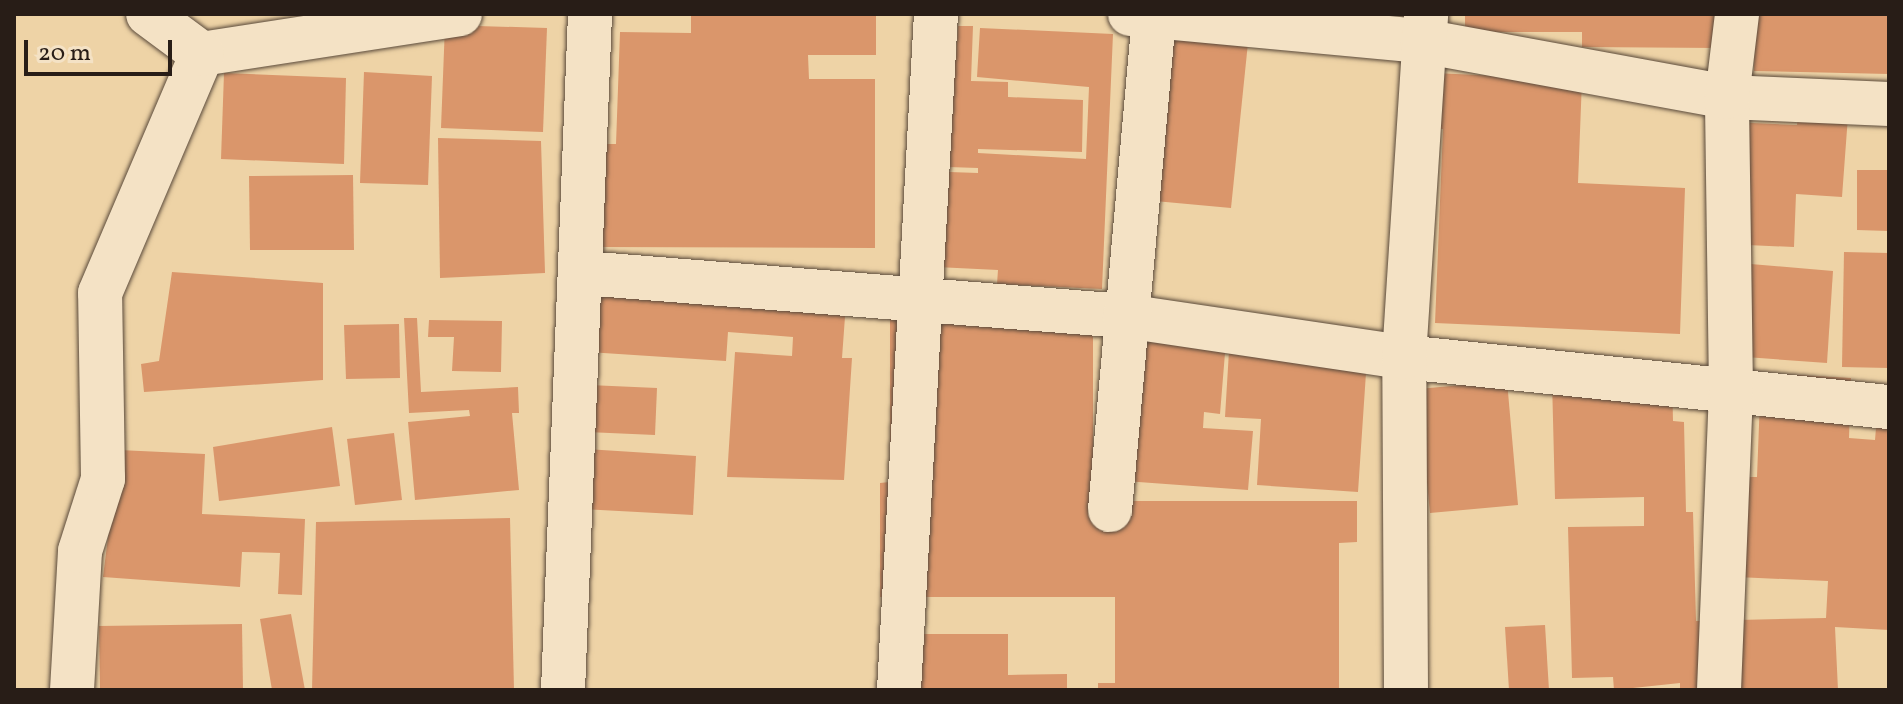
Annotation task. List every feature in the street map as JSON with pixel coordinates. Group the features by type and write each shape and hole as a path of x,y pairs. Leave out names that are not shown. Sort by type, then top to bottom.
{"street":[{"path":"148,14 202,54 460,14"},
{"path":"563,690 583,273 590,14"},
{"path":"899,690 936,14"},
{"path":"1719,690 1731,390 1727,97 1737,14"},
{"path":"1110,510 1146,15 1424,28 1727,97 1889,104"},
{"path":"1406,690 1404,357 1424,28"},
{"path":"72,690 80,551 103,479 100,293 202,54"},
{"path":"583,273 1125,316 1404,357 1889,407"}],"building":[{"path":"691,14 876,14 876,55 808,55 809,79 875,79 875,248 595,247 595,144 616,144 620,32 691,33"},
{"path":"1465,14 1718,14 1718,48 1582,47 1582,32 1465,32"},
{"path":"1755,14 1889,14 1889,74 1754,71"},
{"path":"1162,23 1249,33 1231,208 1144,200"},
{"path":"445,25 547,28 543,132 441,128"},
{"path":"958,26 973,26 971,81 1008,82 1008,97 1083,100 1082,152 978,149 978,153 1086,159 1089,87 977,77 980,28 1113,34 1102,289 997,284 998,270 916,266 921,171 978,173 978,168 919,166 922,59 956,60"},
{"path":"364,72 432,76 428,185 360,183"},
{"path":"224,73 346,78 344,164 221,159"},
{"path":"1434,73 1582,80 1578,183 1685,188 1680,334 1435,323 1443,129 1432,129"},
{"path":"1798,112 1848,116 1842,197 1796,194 1794,247 1725,244 1729,122 1797,125"},
{"path":"438,138 541,141 545,273 440,278"},
{"path":"1857,170 1889,170 1889,231 1857,230"},
{"path":"353,175 354,250 250,250 249,176"},
{"path":"1844,252 1889,253 1889,368 1842,367"},
{"path":"1739,263 1833,271 1827,363 1732,356"},
{"path":"172,272 323,283 323,380 144,392 141,364 159,361"},
{"path":"593,286 846,303 842,358 852,358 844,480 727,477 735,352 792,356 793,337 728,332 726,361 588,352"},
{"path":"404,318 417,318 421,392 518,387 519,413 512,413 519,490 415,500 408,422 470,416 469,410 409,413"},
{"path":"1093,318 1093,501 1357,501 1357,542 1339,543 1339,690 1098,690 1098,683 1115,683 1115,597 880,597 880,483 890,482 890,319"},
{"path":"429,320 502,321 501,372 452,371 454,337 428,337"},
{"path":"399,324 400,378 346,379 344,325"},
{"path":"1110,333 1226,341 1220,414 1204,412 1203,428 1253,431 1248,490 1111,480"},
{"path":"1229,351 1367,358 1358,492 1257,485 1261,419 1225,417"},
{"path":"1761,373 1851,378 1849,438 1875,440 1877,416 1889,417 1889,630 1835,627 1838,690 1680,690 1680,683 1614,690 1613,677 1572,678 1568,527 1644,526 1644,497 1555,499 1552,380 1672,377 1673,421 1684,422 1686,512 1693,512 1696,621 1826,618 1828,581 1737,577 1742,477 1757,477"},
{"path":"1507,381 1518,505 1430,513 1418,389"},
{"path":"589,385 657,388 655,435 587,432"},
{"path":"332,427 340,486 219,501 213,447"},
{"path":"394,433 402,500 355,505 347,439"},
{"path":"586,449 696,456 693,515 582,509"},
{"path":"119,450 205,454 202,514 305,519 302,595 278,594 280,553 242,552 240,587 103,577"},
{"path":"510,518 514,690 312,690 316,522"},
{"path":"291,614 305,690 272,690 260,619"},
{"path":"242,624 243,690 100,690 99,626"},
{"path":"1545,625 1549,690 1509,690 1505,627"},
{"path":"892,634 1008,634 1008,675 1067,674 1067,690 892,690"}]}
